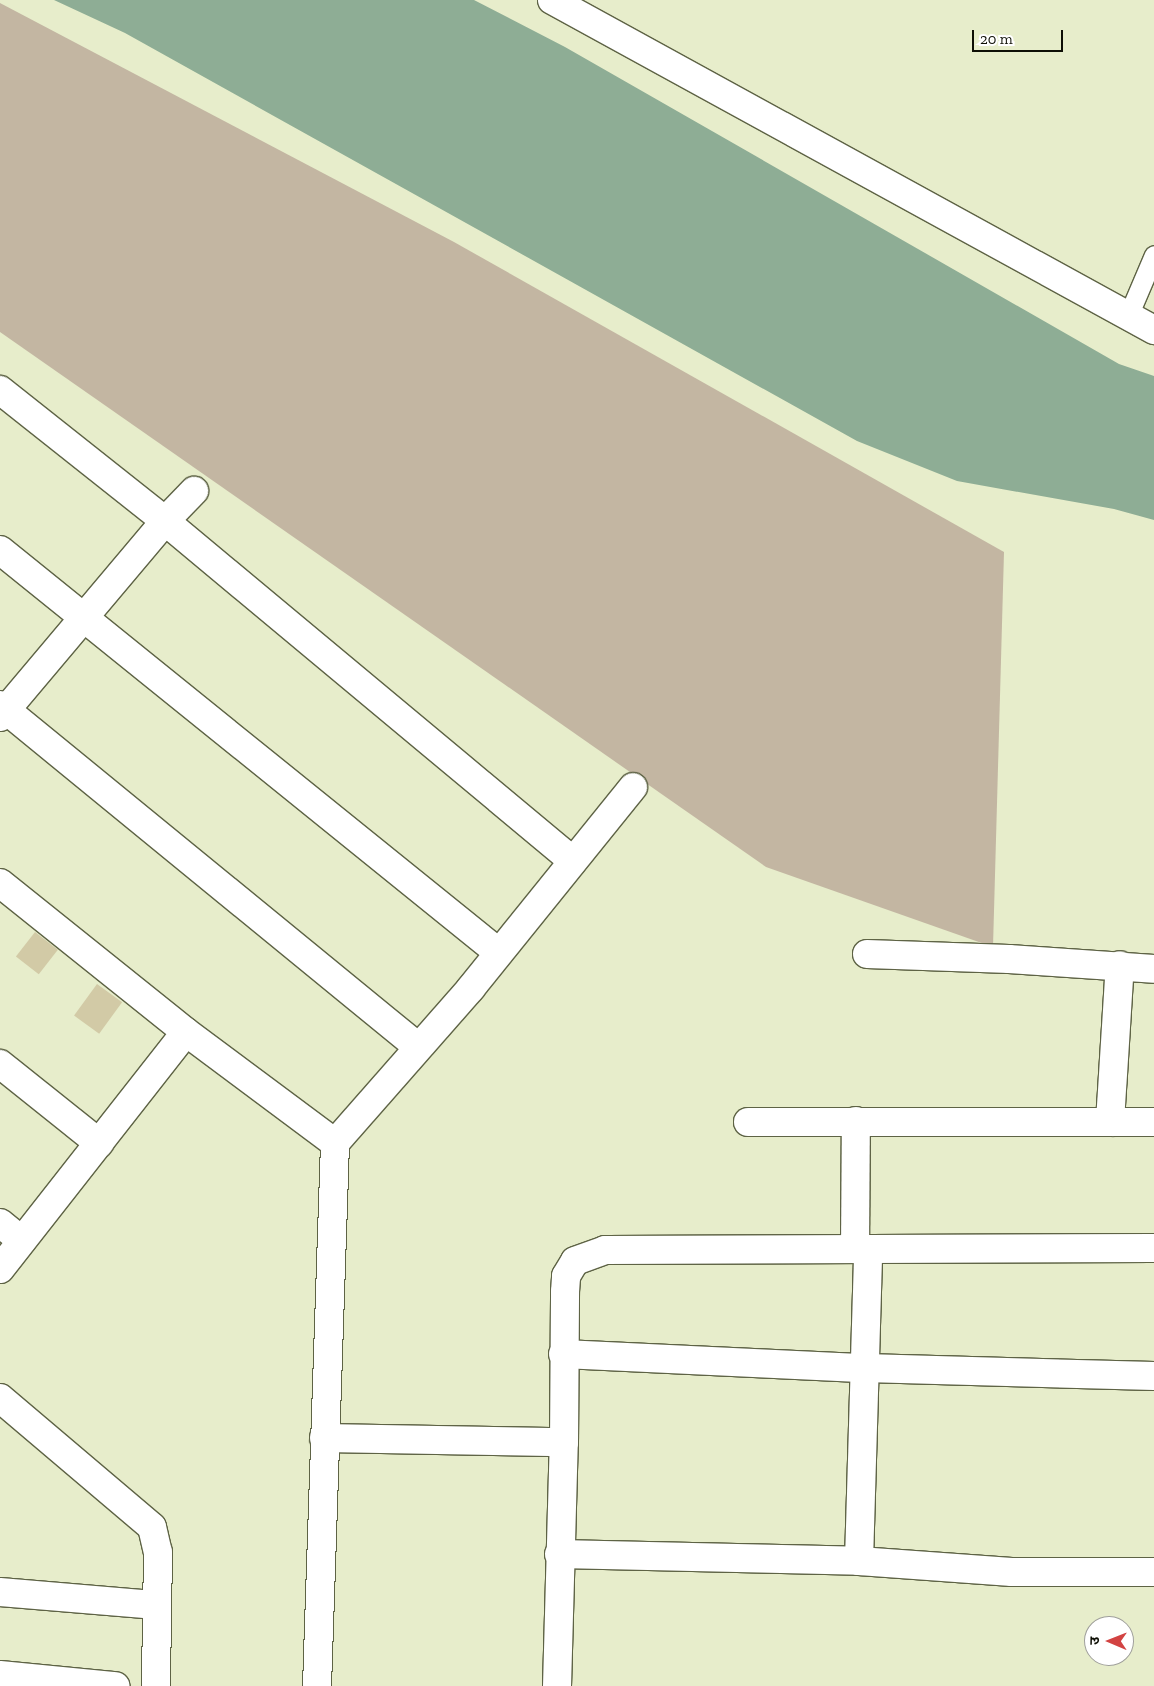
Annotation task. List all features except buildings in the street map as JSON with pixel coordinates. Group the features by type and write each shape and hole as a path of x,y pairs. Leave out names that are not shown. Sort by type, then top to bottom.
{"street":[{"path":"552,0 583,8 804,140 958,220 1154,330"},
{"path":"0,390 165,521 573,861"},
{"path":"194,491 165,521 2,710 418,1047"},
{"path":"0,550 498,952"},
{"path":"317,1686 334,1143 471,988 633,786"},
{"path":"0,883 186,1032 334,1143"},
{"path":"867,954 1120,965 1154,969"},
{"path":"1110,1122 1120,965"},
{"path":"0,1269 186,1032"},
{"path":"0,1064 99,1143"},
{"path":"856,1121 865,1368 859,1560"},
{"path":"748,1122 1154,1122"},
{"path":"0,1223 22,1241"},
{"path":"557,1686 564,1442 566,1276 575,1261 604,1250 1154,1248"},
{"path":"564,1354 865,1368 1154,1376"},
{"path":"0,1398 152,1527 158,1552 156,1686"},
{"path":"324,1438 564,1442"},
{"path":"560,1554 859,1560 1012,1572 1154,1572"},
{"path":"0,1592 156,1605"},
{"path":"0,1675 115,1686"}],"lane":[{"path":"1128,316 1154,255"}],"shaded area":[{"path":"54,0 474,0 565,47 1119,364 1154,376 1154,520 1114,509 957,481 857,441 125,33"},
{"path":"0,3 454,242 1004,552 993,947 766,867 0,332"}]}
